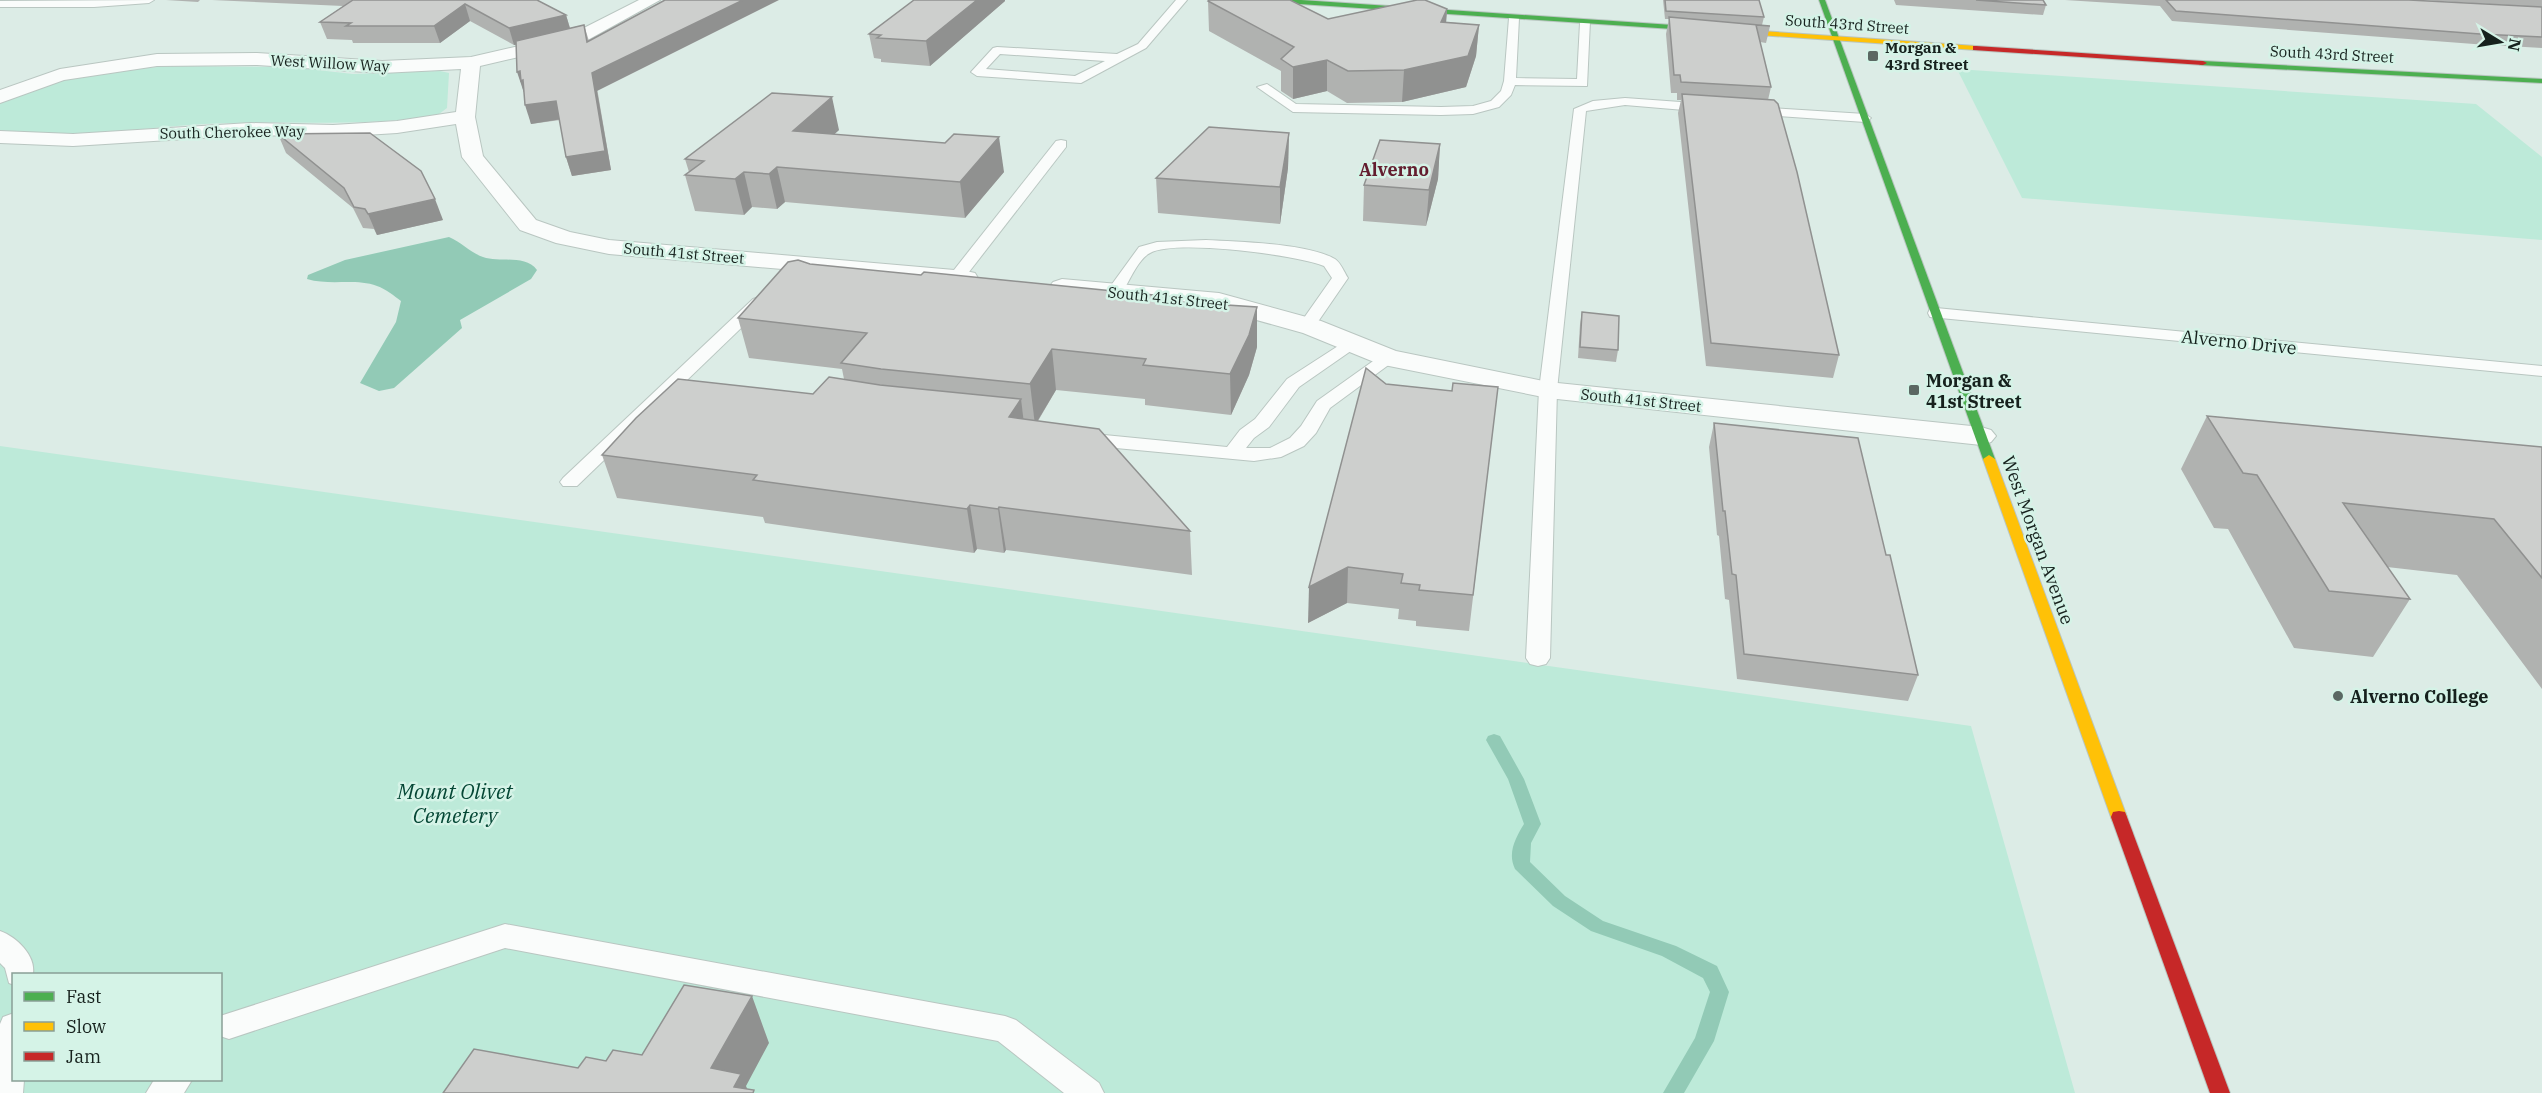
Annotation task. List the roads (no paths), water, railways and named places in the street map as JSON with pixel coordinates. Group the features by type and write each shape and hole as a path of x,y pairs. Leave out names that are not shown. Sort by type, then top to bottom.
{"main road":[{"name":"South 43rd Street","path":"1270,0 1586,23 1651,21 1831,26 2205,52 2495,78"},
{"name":"South 43rd Street","path":"1408,0 1836,40 2308,70 2542,81"},
{"name":"West Morgan Avenue","path":"1822,0 2220,1093"}],"street":[{"name":"West Willow Way","path":"0,96 60,75 157,60 257,59 382,67 471,63 578,38 652,0"},
{"name":"South 41st Street","path":"471,63 465,117 473,157 528,225 564,238 784,277 990,280"},
{"name":"South Cherokee Way","path":"0,137 73,140 250,129 333,131 397,127 465,117"},
{"name":"South 41st Street","path":"1035,284 1219,301 1307,325 1389,358 1548,390 1981,436"}],"lane":[{"path":"0,4 94,4 149,0"},
{"path":"1119,58 997,50 977,72 1077,80 1142,46 1182,0"},
{"path":"1263,87 1293,108 1441,111 1473,110 1495,104 1507,92 1510,81 1514,18"},
{"path":"1510,81 1583,83 1586,23"},
{"path":"1538,658 1548,390 1580,109 1590,104 1620,103 1865,118"},
{"path":"956,278 1060,144"},
{"path":"1115,291 1144,250 1165,244 1199,244 1300,253 1330,263 1340,278 1307,325"},
{"path":"570,482 784,277"},
{"name":"Alverno Drive","path":"1936,313 2542,371"},
{"path":"1234,451 1247,434 1262,423 1293,383 1352,342"},
{"path":"1068,437 1175,449 1234,451 1254,455 1274,453 1297,442 1323,405 1389,358"},
{"path":"674,383 696,387"},
{"path":"223,1029 505,936 1005,1029 1088,1093"},
{"path":"0,943 20,965 19,973"},
{"path":"7,1093 12,1045"},
{"path":"162,1093 175,1081"}],"waterway":[{"path":"1494,740 1516,779 1533,824 1522,842 1521,864 1559,901 1597,926 1669,951 1710,972 1720,992 1704,1041 1673,1093"}],"place":[{"name":"Morgan & 43rd Street","path":"1873,56"},
{"name":"Morgan & 41st Street","path":"1914,390"},
{"name":"Alverno College","path":"2338,696"}],"district":[{"name":"Alverno","path":"1394,169"}],"park label":[{"name":"Mount Olivet Cemetery","path":"455,803"}]}
